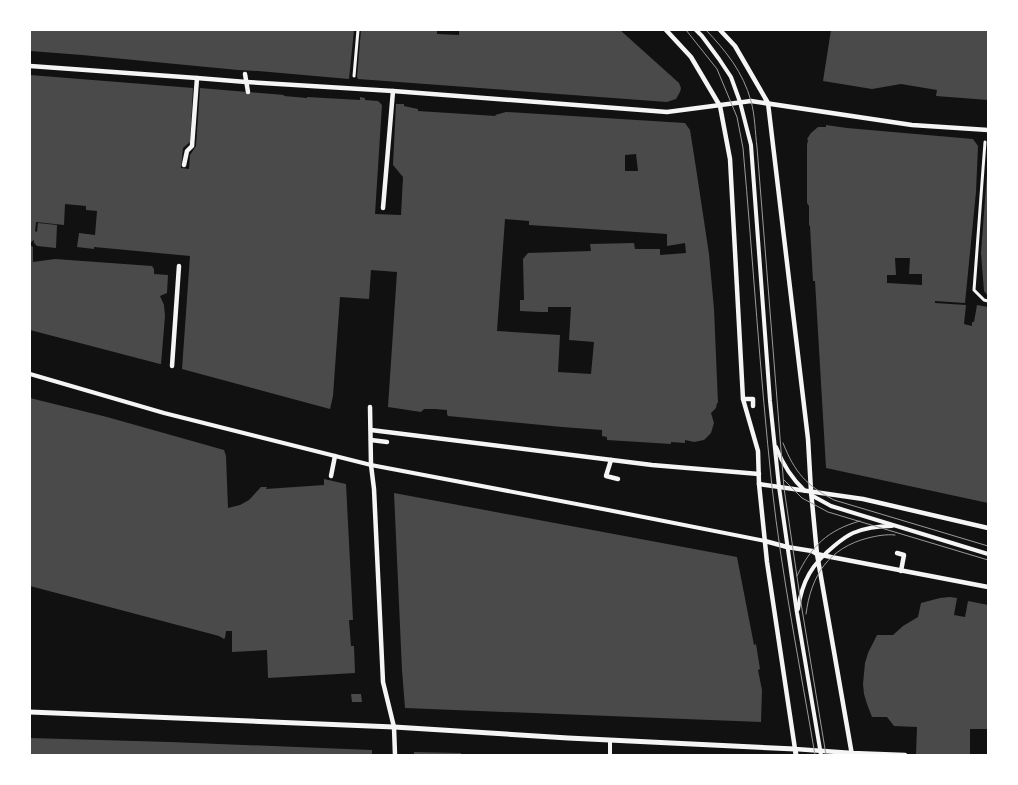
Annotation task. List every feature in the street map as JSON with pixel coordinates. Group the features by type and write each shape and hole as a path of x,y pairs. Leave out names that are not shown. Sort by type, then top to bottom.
{"street":[{"path":"666,30 691,57 720,106 730,159 743,400 756,443 767,562 796,755"},
{"path":"720,30 735,46 768,103 808,439 817,554 852,754"},
{"path":"30,66 668,112 751,101 912,125 987,130"},
{"path":"245,74 248,92"},
{"path":"184,165 187,151 192,146 197,78"},
{"path":"383,208 393,91"},
{"path":"172,366 179,266"},
{"path":"743,400 753,399 753,406"},
{"path":"370,407 371,465 374,489 383,682 394,727 395,755"},
{"path":"371,430 652,465 759,474"},
{"path":"371,440 387,442"},
{"path":"331,476 336,456"},
{"path":"611,460 606,476 618,479"},
{"path":"759,484 863,499 988,528"},
{"path":"765,541 812,551 817,554 988,588"},
{"path":"897,553 904,555 901,571"},
{"path":"30,712 394,727 610,740 794,748 820,753 905,755"}],"lane":[{"path":"696,30 731,77 740,102 751,145 774,443 787,547 820,753"},
{"path":"30,374 164,413 371,465 765,541"},
{"path":"774,443 782,462 791,476 804,490"},
{"path":"811,493 831,506 988,554"},
{"path":"797,613 800,597 809,572 822,555 854,532 878,526 894,526"},
{"path":"610,740 610,755"}],"path":[{"path":"352,89 358,30"},
{"path":"987,130 974,290 984,300 988,301"}],"building":[{"path":"30,30 354,30 349,79 30,51"},
{"path":"361,30 437,30 437,34 459,35 459,30 620,30 679,83 681,88 676,99 667,102 358,79"},
{"path":"831,30 988,30 988,100 936,96 937,90 901,84 872,89 823,81"},
{"path":"30,75 193,88 190,142 183,148 181,168 189,169 190,155 196,146 200,88 307,98 360,100 360,97 365,98 365,100 378,101 382,105 375,214 401,215 403,177 393,165 396,104 404,104 404,106 418,109 418,111 496,116 506,112 685,123 690,130 709,254 714,309 718,403 711,413 714,423 711,433 704,440 694,442 685,440 685,443 671,442 671,444 607,440 607,437 602,436 602,430 448,416 447,410 424,409 421,412 388,407 397,272 371,270 369,299 340,297 333,396 330,409 182,369 190,256 77,247 79,233 95,235 97,211 86,210 86,206 65,204 64,225 36,222 35,231 37,232 38,223 57,225 56,248 37,246 34,240 30,243","holes":["636,154 638,171 625,171 625,155","505,219 529,221 529,225 667,234 667,246 685,243 686,253 660,255 660,249 635,249 634,243 590,244 591,251 528,253 523,259 524,300 520,300 520,311 548,312 548,307 571,307 569,340 594,342 591,374 558,372 560,335 497,331"]},
{"path":"826,125 973,139 978,146 976,192 965,303 935,301 935,303 966,305 964,324 972,326 977,305 988,307 988,503 826,468 815,281 813,281 809,206 807,203 807,139 818,127 826,127","holes":["895,258 910,258 909,274 922,274 922,285 887,283 887,275 896,275"]},
{"path":"987,173 988,296 984,291 981,253"},
{"path":"30,245 33,247 33,262 55,259 152,266 154,274 168,275 167,293 160,296 164,305 165,316 161,364 30,330"},
{"path":"30,398 107,417 224,450 226,456 228,508 249,500 261,487 267,487 266,489 324,485 324,479 346,484 353,620 349,620 351,646 354,646 355,673 268,678 267,650 232,652 232,631 226,631 224,639 219,636 30,586"},
{"path":"394,493 737,557 760,669 758,670 762,690 761,722 405,708"},
{"path":"950,597 957,598 954,615 965,617 968,601 988,605 988,729 970,729 970,755 916,755 917,727 894,726 887,717 872,717 864,694 865,663 877,635 893,635 918,617 921,603"},
{"path":"351,694 361,694 362,702 352,702"},
{"path":"30,738 372,750 372,755 30,755"},
{"path":"414,752 461,753 461,755 414,755"}],"tram line":[{"path":"686,30 717,69 737,117 743,148 776,521 815,755"},
{"path":"706,30 739,71 748,90 753,112 784,488 826,755"},
{"path":"783,443 802,477 816,489 834,500 988,546"},
{"path":"784,480 802,498 828,512 988,560"},
{"path":"797,576 808,556 830,534 860,521"},
{"path":"806,614 812,587 824,565 833,556 854,543 868,538 895,535"}]}
